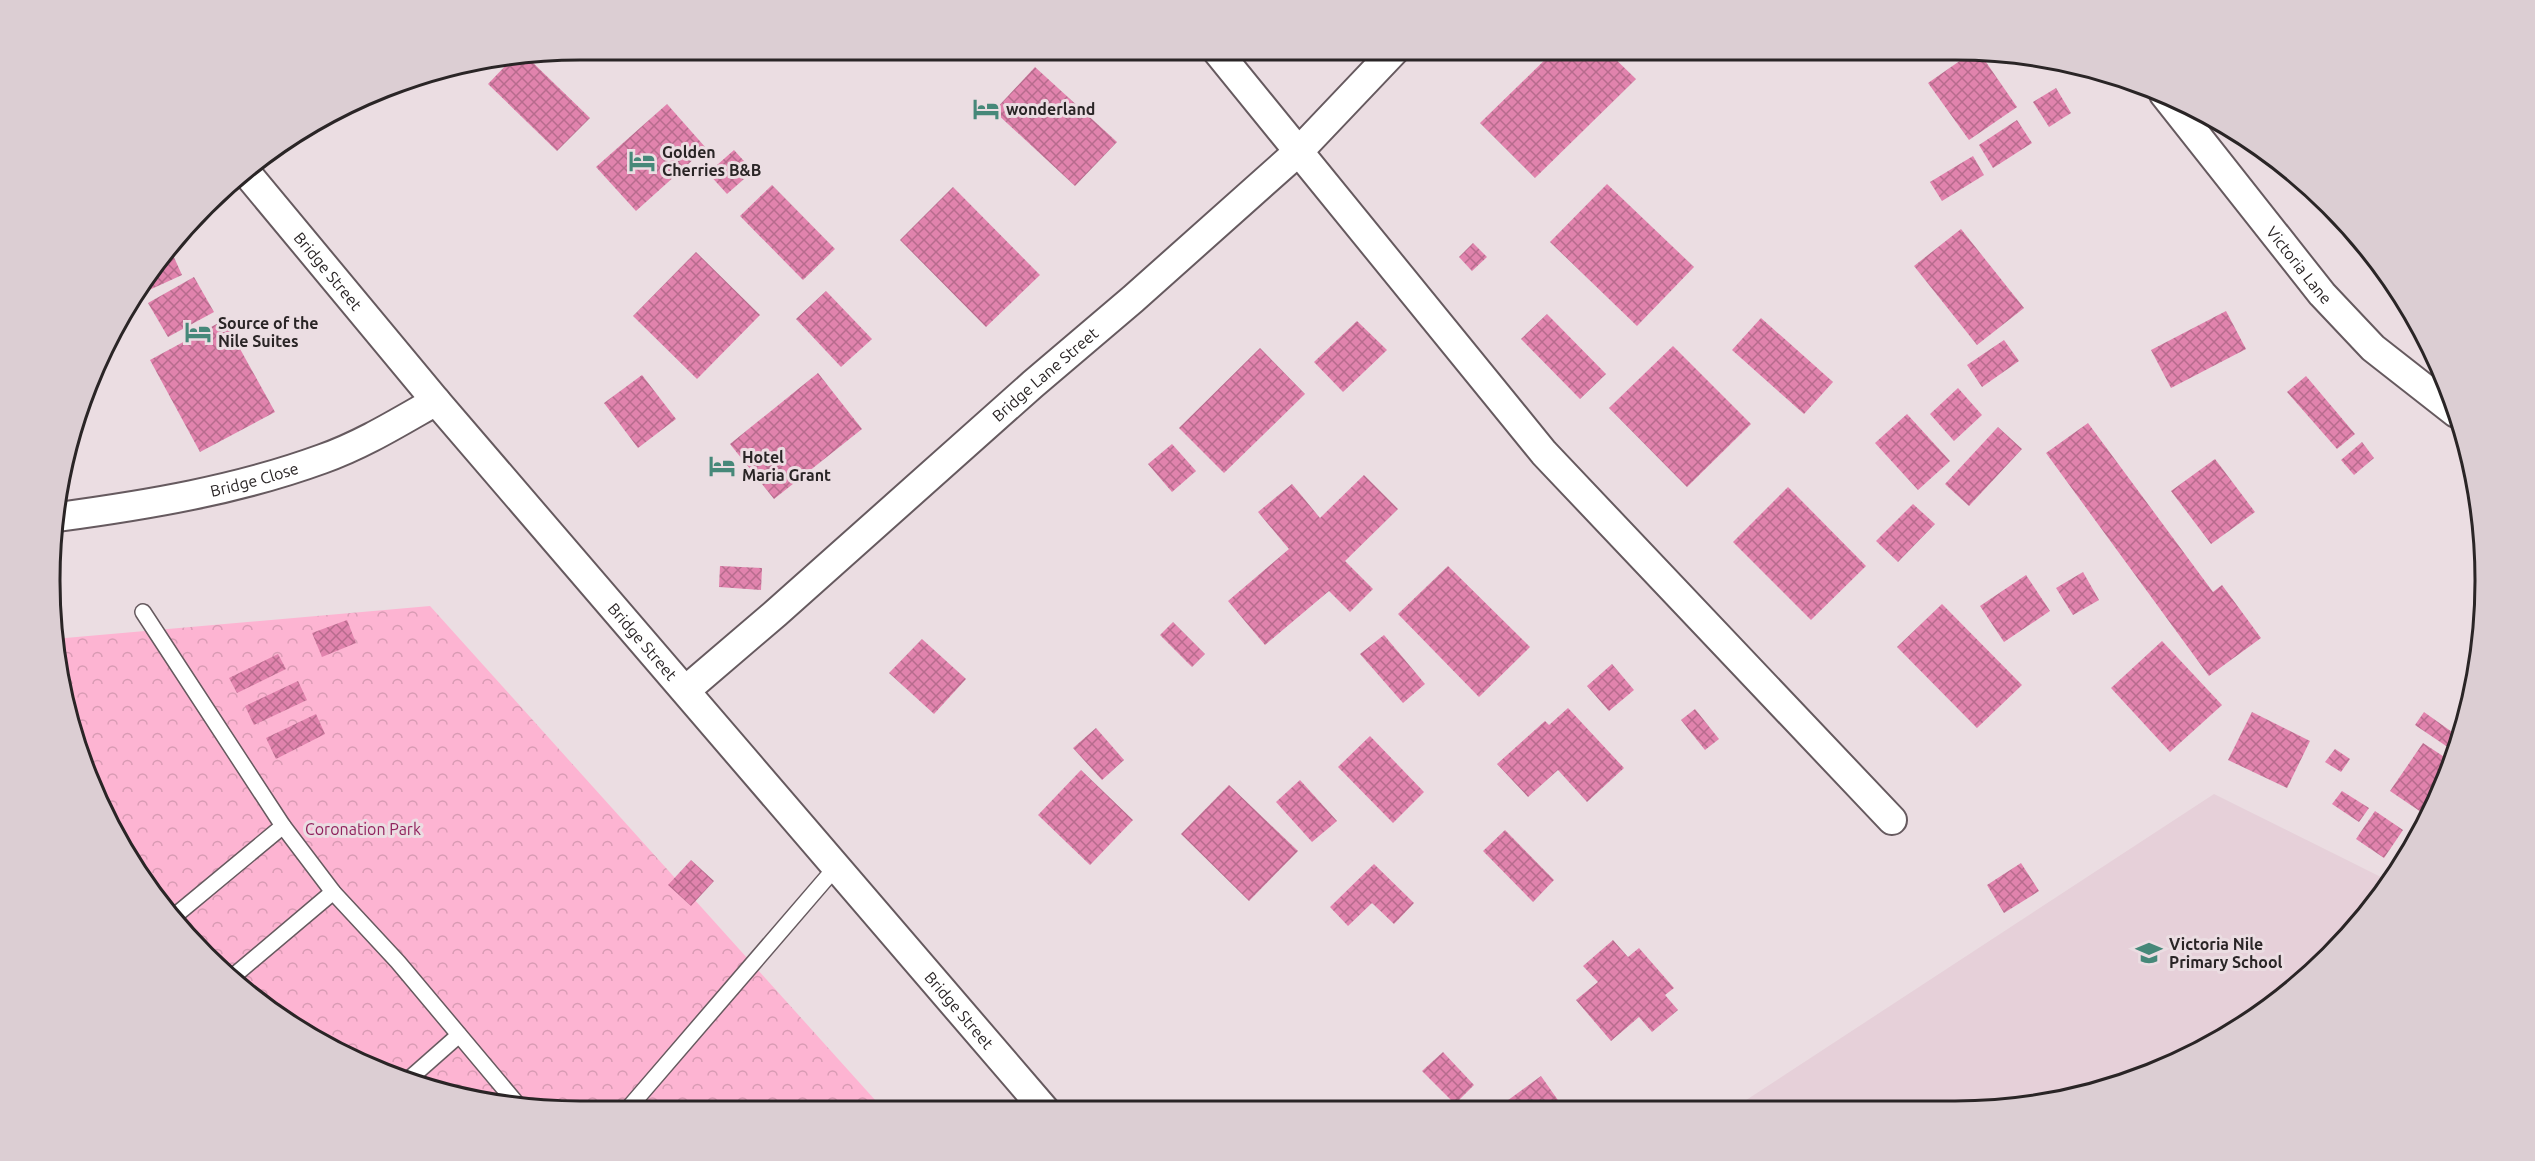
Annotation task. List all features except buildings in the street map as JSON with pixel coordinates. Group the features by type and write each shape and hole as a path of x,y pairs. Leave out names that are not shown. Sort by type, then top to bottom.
{"street":[{"path":"1224,60 1544,453 1892,820"},
{"name":"Bridge Lane Street","path":"686,690 1299,150 1385,60"},
{"name":"Victoria Lane","path":"2177,110 2322,294 2373,348 2443,403"},
{"name":"Bridge Street","path":"251,178 436,401 1037,1101"},
{"name":"Bridge Close","path":"64,516 118,509 218,490 322,459 378,433 436,401"}],"lane":[{"path":"143,612 283,826 333,892 398,962 511,1097"},
{"path":"180,912 283,826"},
{"path":"635,1101 837,867"},
{"path":"238,973 333,892"},
{"path":"415,1074 459,1035"}],"shaded area":[{"name":"Victoria Nile Primary School","path":"2214,794 2382,877 2346,924 2323,949 2271,993 2215,1031 2154,1061 2122,1073 2056,1091 1989,1100 1745,1101"}],"green space":[{"name":"Coronation Park","path":"430,606 876,1101 580,1101 513,1097 479,1091 413,1073 350,1047 320,1031 264,993 212,949 189,924 148,870 114,811 88,748 70,682 63,638"}],"place":[{"name":"wonderland","path":"986,109"},
{"name":"Golden Cherries B&B","path":"642,161"},
{"name":"Source of the Nile Suites","path":"198,332"},
{"name":"Hotel Maria Grant","path":"722,466"},
{"name":"Victoria Nile Primary School","path":"2149,953"}]}
